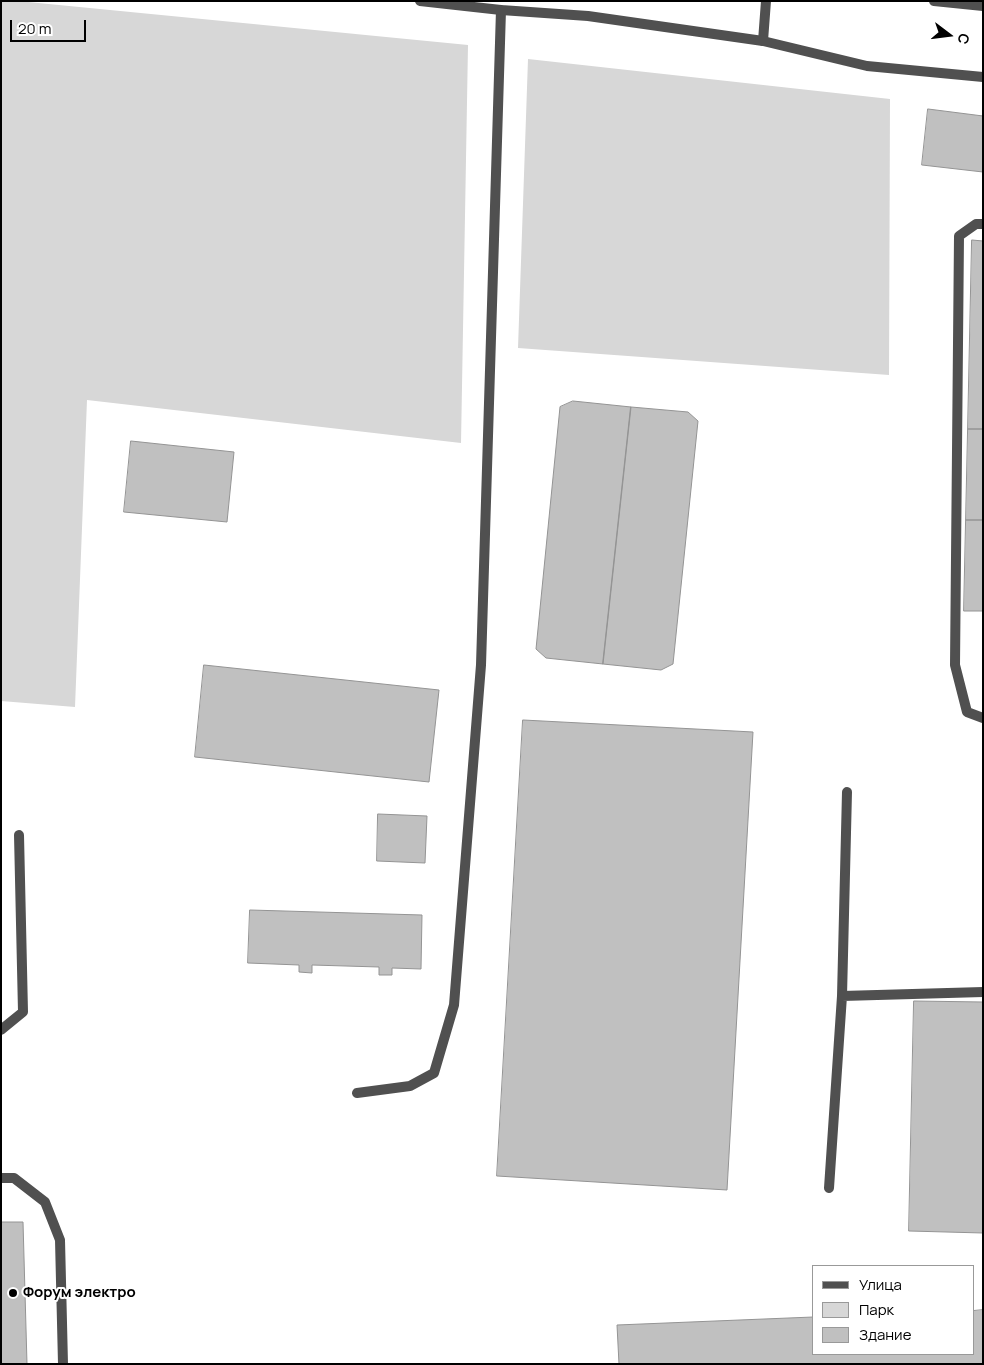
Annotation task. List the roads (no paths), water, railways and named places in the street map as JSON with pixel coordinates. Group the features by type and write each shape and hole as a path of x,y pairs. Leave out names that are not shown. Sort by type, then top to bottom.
{"street":[{"path":"420,1 500,10 588,16 764,41 867,66 983,76"},
{"path":"764,41 766,1"},
{"path":"934,1 983,6"},
{"path":"357,1093 410,1086 434,1073 454,1005 481,665 500,10"},
{"path":"983,224 976,224 959,236 955,666 966,712 983,718"},
{"path":"829,1188 842,996 847,792"},
{"path":"1,1030 23,1012 18,835"},
{"path":"842,996 983,992"},
{"path":"1,1178 14,1178 45,1202 60,1240 62,1364"}],"place":[{"name":"Форум электро","path":"13,1293"}]}
